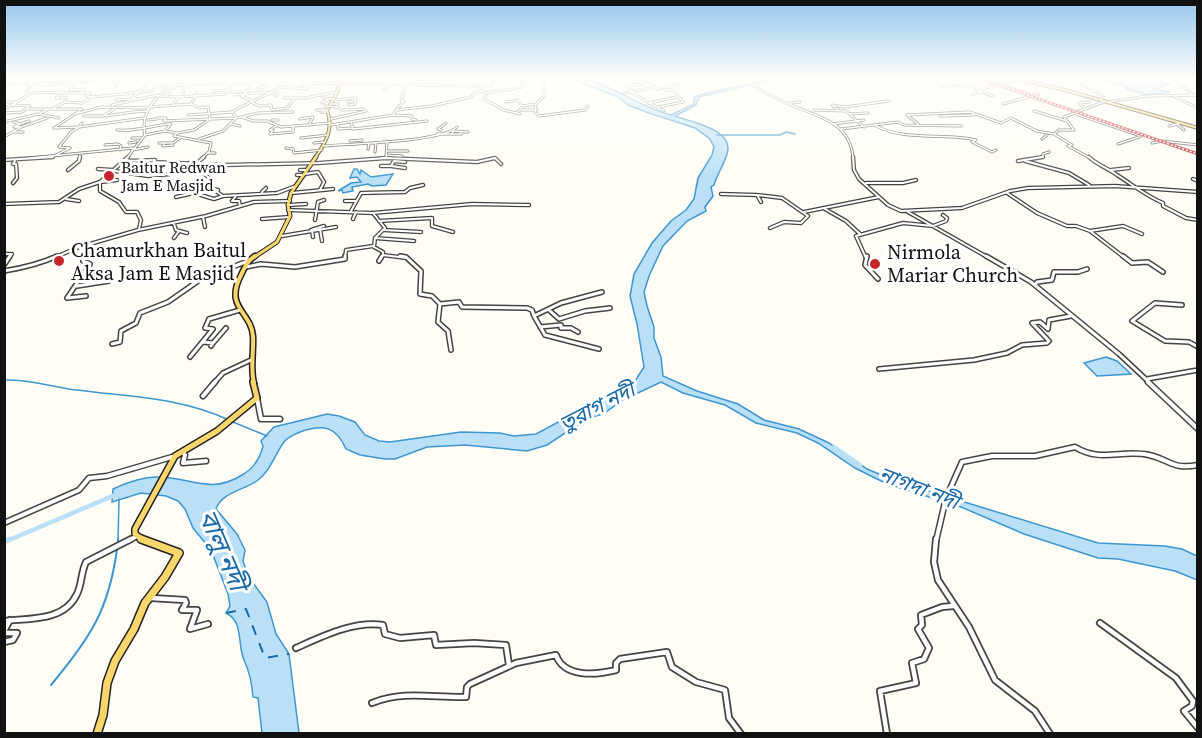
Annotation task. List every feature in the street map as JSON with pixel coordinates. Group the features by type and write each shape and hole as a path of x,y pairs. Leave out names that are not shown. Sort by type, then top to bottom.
{"main road":[{"path":"97,734 103,715 109,675 149,597 165,577 179,553 148,543 137,536 135,529 173,459 181,451 219,429 257,398 251,372 253,333 240,310 234,288 248,261 277,242 282,236 290,217 289,206 292,193 324,146 331,122 330,112"},
{"path":"1143,112 1197,128"}],"street":[{"path":"4,123 42,112"},
{"path":"89,112 75,114 54,128 144,118"},
{"path":"103,116 109,112"},
{"path":"84,116 130,112"},
{"path":"146,112 143,130 146,135"},
{"path":"188,115 231,112"},
{"path":"235,112 236,118"},
{"path":"148,120 166,118 164,121 180,122 277,112"},
{"path":"293,126 293,132 270,134 273,131 270,130 276,126 331,122 362,112"},
{"path":"510,112 520,114"},
{"path":"536,112 541,117 570,112"},
{"path":"813,112 841,129 852,145 854,170 864,184 897,210 962,208 1006,192 1026,188 1089,185 1197,192"},
{"path":"918,124 907,115 960,112"},
{"path":"970,112 1001,123 1012,118 1047,135"},
{"path":"1038,112 1069,121"},
{"path":"849,114 868,113"},
{"path":"38,114 48,115 45,117 48,117"},
{"path":"156,124 154,124 159,114"},
{"path":"849,114 864,127"},
{"path":"1042,139 1059,130 1074,131 1069,121 1064,118 1077,114 1142,136 1118,144"},
{"path":"209,115 210,119"},
{"path":"331,122 351,123 393,115 412,116 412,119 417,120 415,121"},
{"path":"940,116 976,115"},
{"path":"14,122 20,125 48,117 59,118"},
{"path":"242,117 278,120"},
{"path":"300,119 314,117 309,125"},
{"path":"199,139 223,131 236,118"},
{"path":"138,230 141,220 137,212 126,212 122,204 103,194 100,191 100,182 125,161 138,142 146,135 165,131 177,133 194,130 210,119"},
{"path":"220,123 222,119"},
{"path":"833,124 864,120"},
{"path":"4,137 29,121"},
{"path":"272,121 276,126"},
{"path":"355,121 359,124"},
{"path":"338,124 338,129 342,130 397,126 400,123 427,121"},
{"path":"55,156 70,148 59,147 82,123"},
{"path":"351,123 352,128"},
{"path":"441,130 438,129 446,123"},
{"path":"117,130 130,132 143,130 156,124 171,124 165,131"},
{"path":"230,124 239,126 233,130"},
{"path":"841,129 890,124 940,124"},
{"path":"890,124 896,127"},
{"path":"932,124 961,126"},
{"path":"1169,126 1179,124 1184,130"},
{"path":"876,126 886,133 957,135 975,140 972,142 984,149 992,152 996,150"},
{"path":"452,132 457,127"},
{"path":"441,130 452,132"},
{"path":"437,134 441,130"},
{"path":"902,130 909,134"},
{"path":"11,132 23,132"},
{"path":"286,148 293,150 294,153 324,146 376,143 452,132 466,133"},
{"path":"177,133 174,136 211,143 207,153 195,164"},
{"path":"398,134 399,139"},
{"path":"1054,134 1072,145 1068,146 1150,198 1163,203 1163,206 1186,218 1197,220"},
{"path":"301,138 328,135"},
{"path":"132,138 143,138"},
{"path":"159,144 181,138"},
{"path":"349,145 353,138"},
{"path":"350,141 362,140"},
{"path":"386,157 387,141"},
{"path":"1152,143 1162,141 1197,145"},
{"path":"129,143 138,142"},
{"path":"166,143 163,146 173,145"},
{"path":"314,143 324,146"},
{"path":"368,149 369,143"},
{"path":"375,152 376,143"},
{"path":"105,145 118,144 121,146 120,150"},
{"path":"4,160 80,155 148,147"},
{"path":"387,151 408,151"},
{"path":"207,153 215,153"},
{"path":"1025,161 1023,159 1049,153"},
{"path":"68,170 79,161 80,155"},
{"path":"125,161 155,160 155,162 209,165 312,163 402,156"},
{"path":"386,157 454,162 479,162 495,158 501,164"},
{"path":"368,164 370,159"},
{"path":"13,183 17,178 17,173 16,164 13,163 17,160"},
{"path":"388,170 394,161 405,162"},
{"path":"1018,161 1069,173 1089,185"},
{"path":"183,169 189,164"},
{"path":"209,165 200,171 212,180 208,188 218,190 217,192 223,196"},
{"path":"381,166 405,168"},
{"path":"1109,170 1129,168"},
{"path":"98,169 144,175 170,174"},
{"path":"144,175 152,169"},
{"path":"300,170 304,173"},
{"path":"297,175 323,171"},
{"path":"318,172 324,182 320,190"},
{"path":"1193,179 1197,181"},
{"path":"4,204 57,202 79,189 100,182 117,180"},
{"path":"864,184 903,183 916,180"},
{"path":"351,211 361,193 405,192 411,187 423,185"},
{"path":"268,201 277,193 296,186"},
{"path":"262,192 266,188"},
{"path":"292,193 333,189"},
{"path":"176,197 194,193 214,199 262,192 277,193"},
{"path":"1006,192 1047,218 1090,231 1132,263 1148,262 1163,272"},
{"path":"721,194 782,198 808,216 803,222 795,224 784,222 770,228"},
{"path":"237,195 232,201 239,201 240,206"},
{"path":"757,195 761,202"},
{"path":"804,212 879,197"},
{"path":"64,199 79,201"},
{"path":"315,220 318,202 324,200"},
{"path":"4,271 26,268 30,264 47,261 74,248 138,230 268,201 315,210 373,213 472,204 529,205"},
{"path":"345,201 355,201"},
{"path":"289,206 306,204"},
{"path":"825,208 846,221 860,234"},
{"path":"907,211 1035,285 1147,379 1197,429"},
{"path":"353,219 356,212"},
{"path":"373,213 385,227 375,238 373,246"},
{"path":"878,279 865,265 867,255 856,238 860,234 880,231 907,222 933,226 946,221 947,218 943,214"},
{"path":"203,216 205,227"},
{"path":"262,219 290,217"},
{"path":"379,221 432,218 432,226 453,232"},
{"path":"187,220 189,226"},
{"path":"174,223 175,229 187,233"},
{"path":"312,230 312,228 324,226"},
{"path":"1090,231 1124,226 1142,234"},
{"path":"282,236 304,230 336,227"},
{"path":"320,229 322,241"},
{"path":"312,230 313,237"},
{"path":"382,230 422,232"},
{"path":"174,238 179,231"},
{"path":"375,238 414,241"},
{"path":"86,296 67,298 82,272 90,264 83,261 90,245"},
{"path":"246,267 261,264 294,267 316,262 328,263 345,259 345,250 373,246 383,252 383,255"},
{"path":"4,254 12,254 4,265"},
{"path":"379,261 383,255"},
{"path":"383,255 406,257 420,270 420,294 432,296 440,304"},
{"path":"112,344 120,342 121,331 136,323 140,313 168,302 201,279 248,261"},
{"path":"1035,285 1037,282 1052,280 1054,272 1076,273 1088,269"},
{"path":"75,287 109,281"},
{"path":"534,316 561,303 602,292"},
{"path":"440,304 460,302 462,307 527,308 532,310 545,335 599,349"},
{"path":"1182,305 1155,303 1132,321 1158,341 1173,344 1189,342 1197,347"},
{"path":"440,304 438,322 448,331 451,350"},
{"path":"549,310 560,319 585,311 609,308"},
{"path":"190,357 214,328 205,328 209,320 240,310"},
{"path":"879,369 974,360 1007,353 1022,345 1047,343 1049,341 1032,323 1040,322 1048,328 1049,320 1072,316"},
{"path":"540,327 561,326 561,328 571,328 578,332"},
{"path":"202,342 212,344 226,328"},
{"path":"203,396 223,373 251,360"},
{"path":"1147,379 1197,370"},
{"path":"257,398 261,419 280,419"},
{"path":"1050,734 1034,707 998,683 973,633 953,606 936,575 933,564 946,491 962,462 992,456 1035,456 1075,447 1089,455 1144,454 1180,468 1197,465"},
{"path":"181,451 185,454 183,463 206,461"},
{"path":"4,523 79,490 89,478 173,459"},
{"path":"4,642 13,640 17,633 4,632 7,621 60,614 77,595 86,562 137,536"},
{"path":"149,597 185,600 186,603 182,610 197,610 190,629 208,624"},
{"path":"886,734 880,691 916,683 912,663 924,659 929,648 918,629 922,625 921,616 940,608 953,606"},
{"path":"296,648 335,633 376,623 383,625 385,634 393,638 434,635 436,645 474,643 506,645 509,666"},
{"path":"1100,623 1182,684 1193,701 1192,706 1184,711 1197,728"},
{"path":"372,702 388,695 405,693 466,697 467,687 470,684 509,666 556,655 560,665 564,668 602,673 616,670 616,663 620,659 667,652 672,666 696,682 725,690 729,718 741,734"}],"water":[{"name":"তুরাগ নদী","path":"647,112 671,115 682,112 675,116 710,128 724,138 728,145 726,158 711,187 713,196 705,207 706,211 687,221 663,246 644,292 654,327 654,338 661,357 663,376 697,391 738,404 764,420 799,429 829,443 867,469 896,481 1098,543 1182,549 1197,556 1197,580 1175,571 1118,559 1098,558 1024,534 961,507 885,483 797,433 756,423 725,405 683,393 661,382 623,400 603,414 588,418 547,445 527,451 465,445 427,447 395,459 385,459 360,455 346,449 333,431 315,428 288,438 270,467 258,480 223,499 216,509 237,534 245,550 243,561 248,576 267,602 276,634 289,654 299,733 262,733 258,698 253,697 238,628 232,617 226,613 230,606 228,594 211,550 193,528 185,509 178,501 166,496 141,493 112,502 113,489 151,477 200,484 220,484 231,481 246,473 253,466 262,450 261,441 274,427 327,414 355,422 365,435 379,441 390,442 461,432 500,433 514,436 536,434 635,381 644,367 630,296 634,274 652,243 671,221 686,210 694,199 698,178 712,155 714,147 710,139 695,128"},
{"path":"354,169 357,169 360,174 361,170 371,177 393,174 386,185 368,184 352,187 353,191 343,193 342,190 338,191 351,183 361,182 357,177 350,178"},
{"path":"1106,357 1117,361 1131,374 1097,376 1084,363"}],"waterway":[{"path":"717,135 780,135 786,132 795,134"},
{"path":"4,380 173,402 211,412 229,420"},
{"path":"233,422 267,436"},
{"name":"নাগদা নদী","path":"834,447 860,465"},
{"name":"বালু নদী","path":"7,541 115,495"},
{"path":"118,541 119,499"},
{"name":"বালু নদী","path":"4,542 10,539"},
{"path":"51,685 77,652 96,622 109,589 117,549"}],"ferry route":[{"path":"226,613 246,609 265,658 289,654"}],"railway":[{"path":"1078,112 1198,154"}],"place":[{"name":"Baitur Redwan Jam E Masjid","path":"109,176"},
{"name":"Chamurkhan Baitul Aksa Jam E Masjid","path":"59,261"},
{"name":"Nirmola Mariar Church","path":"875,264"}]}
